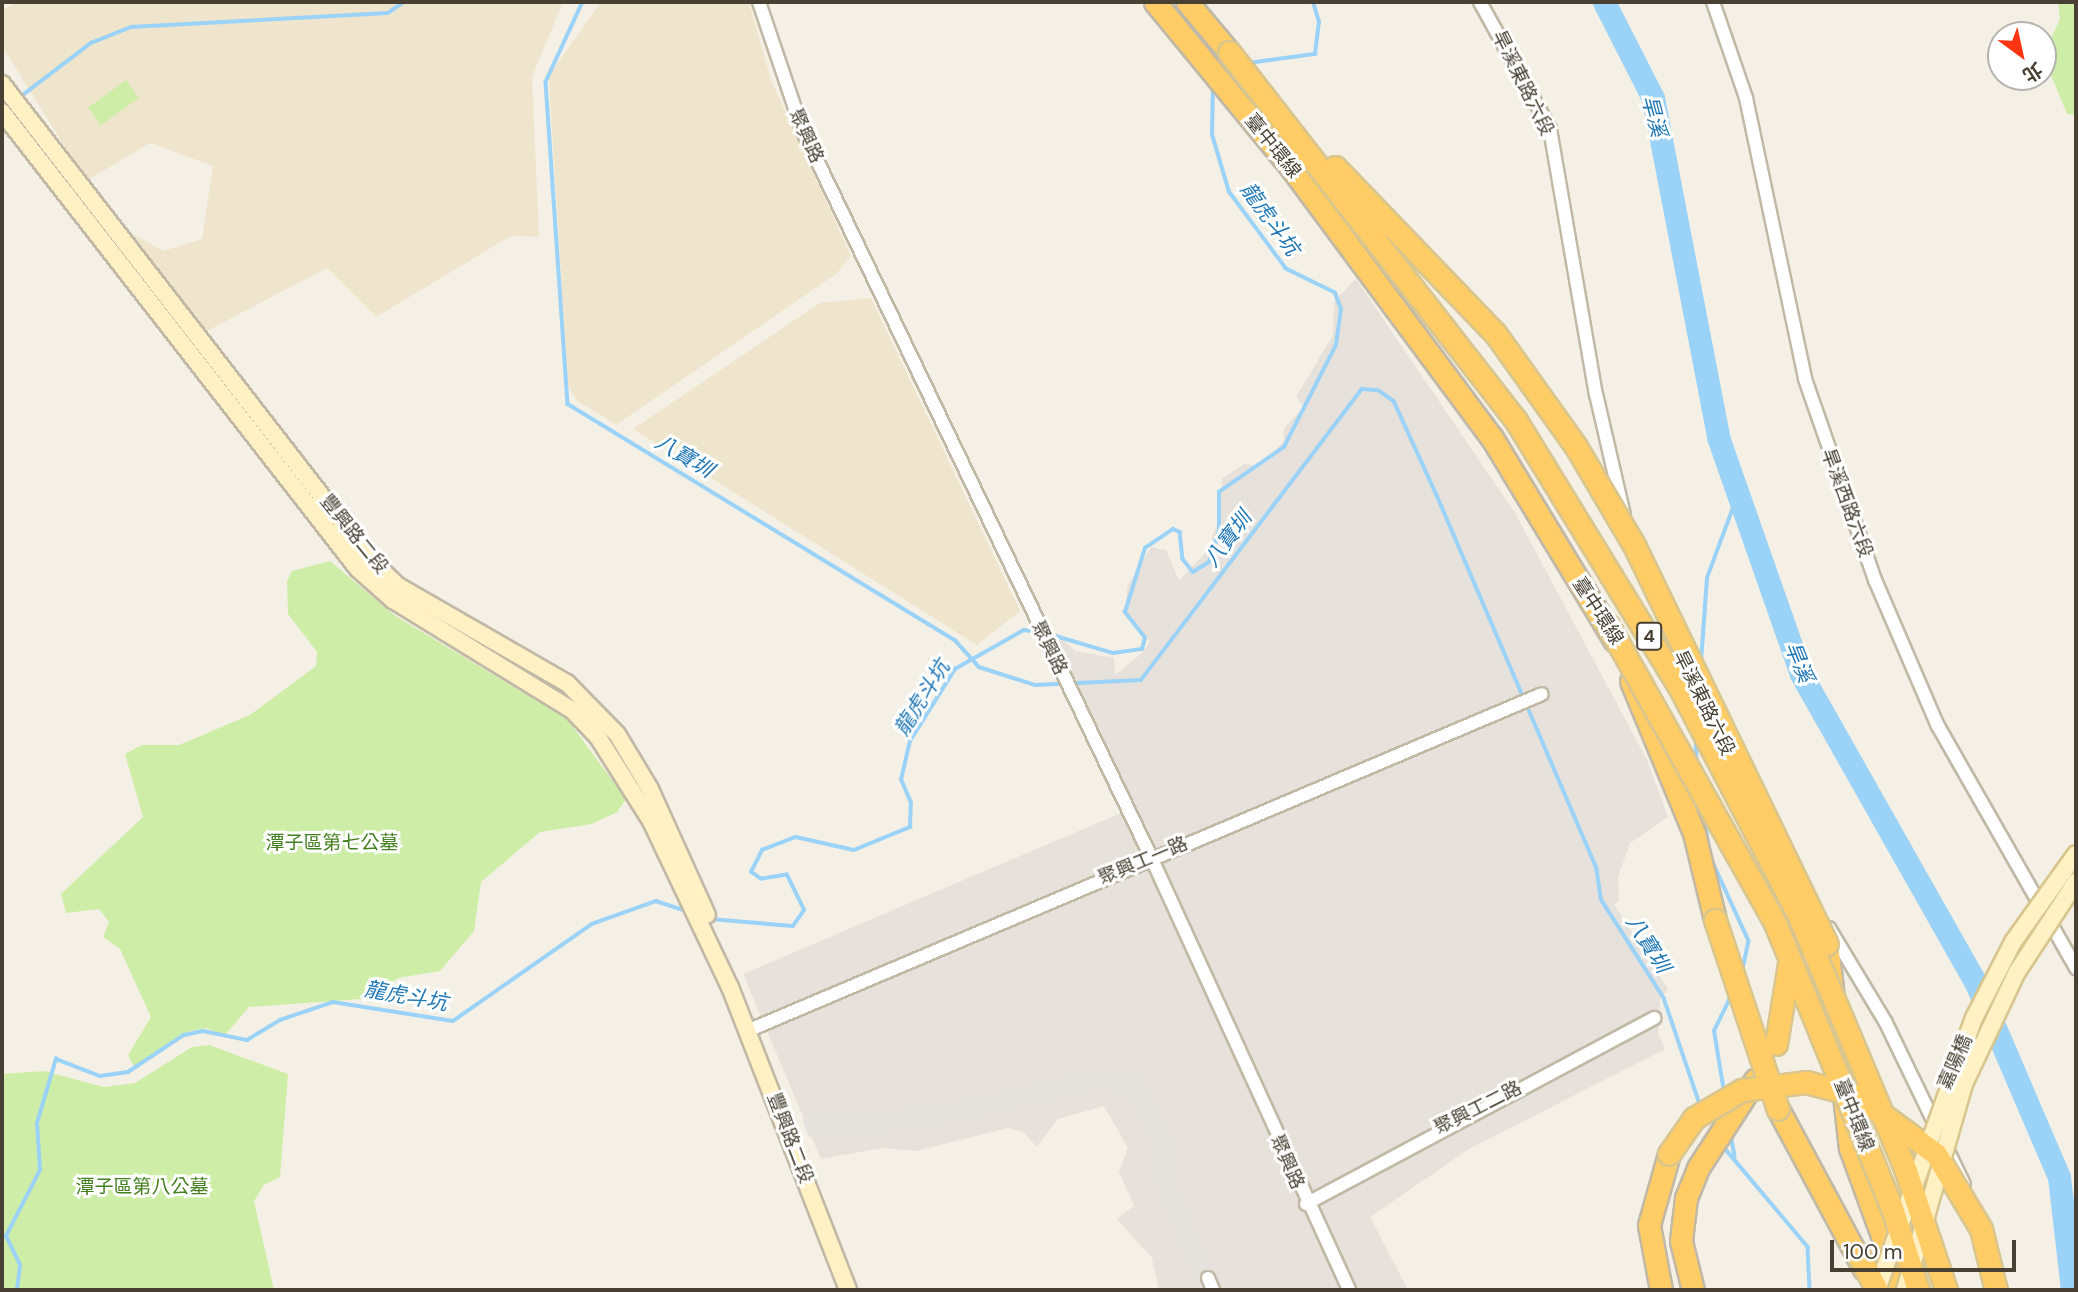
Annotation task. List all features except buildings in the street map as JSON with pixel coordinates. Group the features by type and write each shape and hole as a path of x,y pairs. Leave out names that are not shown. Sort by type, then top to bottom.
{"highway":[{"name":"臺中環線","path":"1155,2 1292,169 1492,438 1608,625 1775,923 1892,1208 1918,1290"},
{"name":"臺中環線","path":"1187,2 1515,419 1682,692 1799,916 1906,1171 1946,1290"},
{"path":"1229,52 1495,333 1546,401 1634,545 1827,944 1850,1148 1903,1290"},
{"path":"1608,625 1694,833 1719,932 1778,1108 1875,1290"},
{"path":"1693,1290 1681,1241 1690,1183 1776,1044 1790,969 1748,785"},
{"path":"1661,1290 1649,1225 1669,1154 1694,1118 1742,1090 1806,1082 1856,1095 1936,1154 1981,1229 1997,1290"}],"street":[{"name":"聚興路","path":"759,2 797,119 1151,857 1306,1204 1349,1290"},
{"name":"旱溪東路六段","path":"1480,2 1550,130 1596,394 1626,521 1654,598 1710,724 1908,1066 1980,1220 1997,1290"},
{"name":"旱溪西路六段","path":"1713,2 1746,98 1805,379 1875,580 1938,726 2076,968"},
{"name":"豐興路二段","path":"10,95 372,561 398,586 567,683 609,725 650,789 848,1290"},
{"name":"豐興路二段","path":"3,114 358,569 393,600 572,710 598,737 651,821 701,916"},
{"name":"聚興工一路","path":"747,1031 1151,857 1542,694"},
{"name":"嘉陽橋","path":"1875,1290 1974,1018 2013,943 2076,854"},
{"name":"嘉陽橋","path":"1903,1290 1964,1084 2017,972 2076,882"},
{"name":"聚興工二路","path":"1306,1204 1654,1018"}],"shaded area":[{"path":"18,2 563,2 532,77 539,237 511,236 376,317 327,268 203,333 124,229 163,251 202,239 213,166 150,143 86,181 2,46 2,10"},
{"path":"601,2 749,2 771,80 851,256 836,274 616,425 576,400 568,385 549,75"},
{"path":"1356,279 1515,513 1647,760 1668,817 1630,843 1618,877 1619,901 1614,904 1668,989 1660,1000 1658,1033 1665,1049 1469,1149 1370,1217 1408,1290 1159,1290 1152,1258 1117,1219 1134,1206 1119,1172 1128,1148 1104,1106 1058,1119 1037,1147 1023,1132 1008,1128 916,1151 882,1148 821,1159 743,974 1121,813 1041,641 1057,633 1075,651 1114,658 1115,675 1142,653 1150,642 1126,612 1127,587 1151,547 1166,550 1179,581 1207,551 1220,515 1222,479 1244,464 1260,466 1284,441 1284,428 1304,407 1296,397 1333,335 1334,301"},
{"path":"871,298 1020,611 977,645 633,429 820,303"},
{"path":"1099,1071 1139,1077 1144,1084 1174,1144 1175,1188 1215,1277 1199,1281 1159,1192 1157,1148 1128,1092 1100,1087 928,1126 809,1137 802,1119 940,1108"}],"green space":[{"path":"2058,2 2076,2 2076,115 2067,114 2057,90 2057,26 2060,19"},
{"path":"126,80 139,98 101,125 88,108"},
{"name":"潭子區第七公墓","path":"330,561 394,615 567,719 626,799 617,812 592,824 540,832 481,882 474,931 440,971 398,978 374,998 249,1007 225,1035 206,1028 186,1032 134,1067 128,1055 151,1017 120,949 103,937 109,922 99,909 66,913 61,894 143,817 125,754 142,745 179,745 250,715 316,666 317,652 288,614 287,581 292,571"},
{"name":"潭子區第八公墓","path":"209,1045 288,1074 280,1177 264,1185 254,1201 274,1290 2,1290 2,1074 44,1071 104,1087 135,1083 192,1047"}],"waterway":[{"path":"19,98 91,43 131,27 388,13 404,2"},
{"name":"八寶圳","path":"583,2 546,82 568,404 955,640 979,667 1035,685 1141,680 1362,389 1378,390 1394,401 1436,493 1597,869 1601,899 1664,998 1701,1107"},
{"name":"龍虎斗坑","path":"1248,63 1315,54 1319,22 1313,2"},
{"name":"旱溪","path":"1604,2 1653,98 1718,437 1801,674 1975,981 2059,1177 2072,1290"},
{"name":"龍虎斗坑","path":"1049,634 1113,653 1142,649 1145,638 1125,612 1145,548 1173,529 1180,532 1183,559 1193,572 1209,562 1219,532 1219,492 1284,447 1336,345 1341,309 1335,293 1286,269 1229,192 1212,135 1213,84"},
{"path":"1701,662 1707,578 1738,494"},
{"name":"龍虎斗坑","path":"710,919 793,926 804,910 787,875 761,879 751,872 762,850 796,837 854,850 910,827 911,803 901,780 910,741 955,669 1024,630 1038,632"},
{"path":"1696,736 1697,763"},
{"path":"1704,816 1711,858 1749,941 1742,973"},
{"name":"龍虎斗坑","path":"17,1290 20,1265 6,1236 40,1170 37,1123 56,1059 100,1076 128,1072 184,1035 203,1031 247,1040 280,1020 333,1002 453,1021 592,924 656,901 686,911"},
{"path":"1724,1092 1714,1031 1731,996"},
{"path":"1731,1134 1735,1157"},
{"name":"八寶圳","path":"1723,1146 1808,1247 1810,1290"}]}
